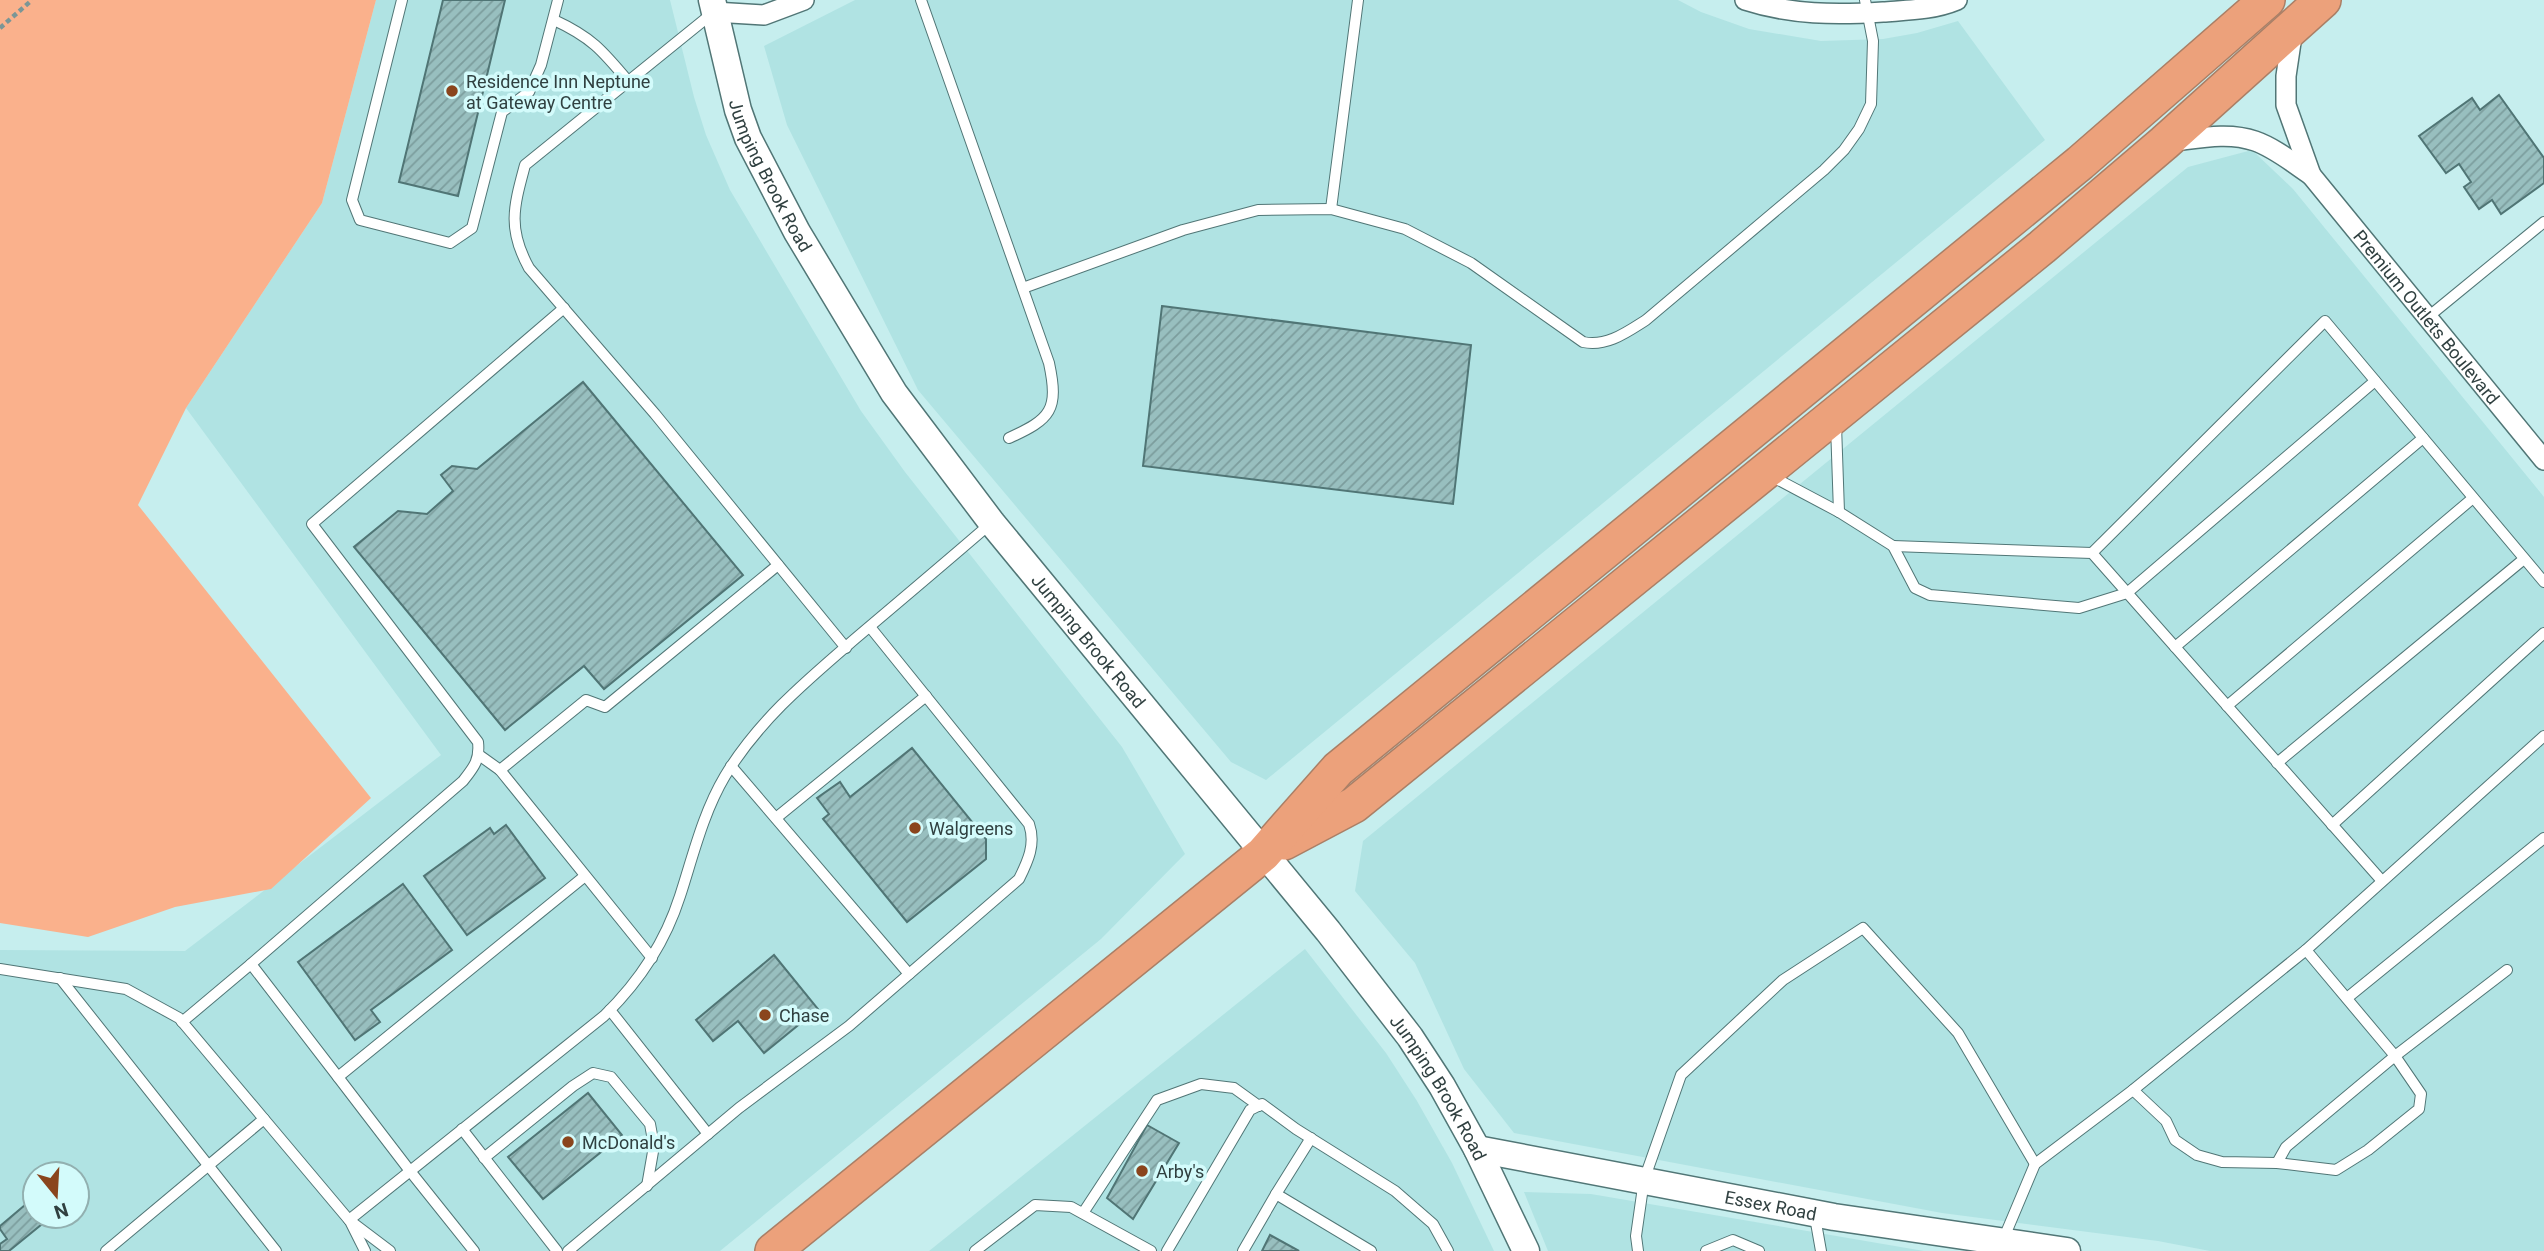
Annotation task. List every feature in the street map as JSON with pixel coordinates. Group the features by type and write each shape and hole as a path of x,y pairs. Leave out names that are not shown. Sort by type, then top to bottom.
{"highway":[{"path":"1263,854 1354,805 2042,247 2164,143 2323,0"},
{"path":"773,1251 1263,854 1338,769 2032,202 2262,3"}],"street":[{"path":"718,4 764,15 804,0"},
{"path":"1745,0 1786,11 1842,15 1866,6 1901,0"},
{"path":"1866,6 1929,9 1957,0"},
{"name":"Jumping Brook Road","path":"718,4 738,110 748,138 778,198 894,393 992,523 1328,931 1410,1037 1442,1086 1477,1149 1526,1251"},
{"name":"Premium Outlets Boulevard","path":"2294,28 2286,76 2286,105 2311,174"},
{"name":"Premium Outlets Boulevard","path":"2164,143 2207,137 2240,137 2269,148 2311,174 2544,460"},
{"name":"Essex Road","path":"1477,1149 2001,1246 2067,1251"}],"lane":[{"path":"402,0 352,200 360,220 450,243 472,228 502,112 529,92 541,65 558,0"},
{"path":"921,0 1049,363 1054,384 1054,398 1048,413 1039,424 1009,438"},
{"path":"1331,209 1358,0"},
{"path":"718,4 525,164 514,203 517,245 529,268 664,425 846,648"},
{"path":"1023,288 1183,230 1258,210 1331,209 1405,229 1471,263 1583,342 1604,342 1646,320 1824,170 1844,150 1859,129 1871,104 1872,41 1866,6"},
{"path":"554,20 580,32 604,51 628,81"},
{"path":"2428,317 2544,222"},
{"path":"182,1022 463,781 477,764 478,742 312,524 564,308"},
{"path":"2092,553 2325,321 2544,583"},
{"path":"1765,473 1839,512 1893,546 1915,588 1930,595 2079,608 2127,593 2375,381"},
{"path":"1836,415 1839,512"},
{"path":"2175,647 2423,438"},
{"path":"2227,706 2473,498"},
{"path":"349,1220 610,1010 624,995 652,958 679,898 708,812 731,766 757,729 803,683 992,523"},
{"path":"1893,546 2092,553 2382,881"},
{"path":"2277,763 2524,559"},
{"path":"500,770 586,700 605,707 778,565"},
{"path":"568,1251 708,1134 849,1026 1019,879 1028,860 1032,840 1029,824 870,627"},
{"path":"2332,825 2544,633"},
{"path":"776,818 926,696"},
{"path":"2001,1246 2035,1164 2133,1090 2306,950 2544,736"},
{"path":"479,755 500,770 652,958"},
{"path":"731,766 909,974"},
{"path":"2347,998 2544,838"},
{"path":"338,1077 585,876"},
{"path":"1638,1251 1636,1236 1644,1180 1681,1075 1783,980 1863,928 1958,1033 2035,1164"},
{"path":"2133,1090 2166,1121 2175,1140 2197,1156 2222,1162 2277,1163 2336,1170 2368,1150 2419,1109 2421,1094 2395,1056 2306,950"},
{"path":"251,964 474,1251"},
{"path":"0,969 126,989 182,1022 349,1220 365,1251"},
{"path":"2277,1163 2287,1147 2395,1056 2507,970"},
{"path":"60,978 276,1251"},
{"path":"610,1010 708,1134"},
{"path":"484,1158 593,1073 611,1077 650,1124 654,1146 647,1186"},
{"path":"1083,1213 1157,1100 1201,1084 1234,1088 1395,1191 1433,1224 1448,1251"},
{"path":"1167,1251 1250,1110 1259,1105"},
{"path":"106,1251 264,1119"},
{"path":"462,1129 557,1251"},
{"path":"1243,1251 1311,1138"},
{"path":"1276,1194 1371,1251"},
{"path":"975,1251 1035,1206 1071,1207 1151,1251"},
{"path":"1814,1213 1821,1251"},
{"path":"349,1220 390,1251"},
{"path":"1706,1251 1733,1240 1759,1251"}],"path":[{"path":"0,28 32,0"}],"shaded area":[{"path":"0,0 376,0 322,203 186,408 138,505 371,798 271,889 175,907 88,937 0,923"},
{"path":"376,0 670,0 706,135 730,190 861,411 905,472 1122,747 1185,854 1101,939 720,1251 0,1251 0,950 185,951 441,755 186,408 322,203"},
{"path":"855,0 1678,0 1701,12 1749,29 1821,41 1883,39 1917,33 1958,21 2045,140 1266,780 1231,762 918,390 787,125 764,46"},
{"path":"2252,150 2293,189 2544,497 2544,1251 2210,1251 2158,1241 1942,1213 1514,1133 1464,1069 1415,963 1355,891 1363,841 2188,167"},
{"path":"1305,949 1386,1053 1417,1101 1452,1163 1494,1251 929,1251"},
{"path":"1524,1192 1591,1194 1924,1251 1548,1251"}],"building":[{"name":"Residence Inn Neptune at Gateway Centre","path":"443,0 505,0 458,196 399,182"},
{"path":"2499,95 2544,158 2544,183 2501,214 2492,200 2479,209 2464,187 2471,182 2459,164 2446,173 2419,136 2472,98 2480,110"},
{"path":"1162,306 1471,345 1453,504 1143,466"},
{"path":"583,382 743,575 604,689 584,666 505,730 354,547 398,511 427,514 453,491 441,475 452,466 477,469"},
{"path":"912,748 986,839 986,859 907,922 823,819 829,814 817,798 840,782 850,797"},
{"path":"506,825 545,878 467,935 424,876 490,828 494,834"},
{"path":"403,884 452,950 371,1010 380,1022 355,1040 298,962"},
{"path":"774,955 818,1009 764,1053 738,1021 713,1041 696,1020"},
{"path":"588,1093 622,1135 543,1199 508,1157"},
{"name":"Arby's","path":"1147,1125 1179,1143 1133,1219 1107,1198"},
{"path":"21,1208 21,1230 35,1230 9,1251 0,1251 0,1244 7,1239 0,1226"},
{"path":"1270,1235 1299,1251 1262,1251"}],"place":[{"name":"Residence Inn Neptune at Gateway Centre","path":"452,91"},
{"name":"Walgreens","path":"915,828"},
{"name":"Chase","path":"765,1015"},
{"name":"McDonald's","path":"568,1142"},
{"name":"Arby's","path":"1142,1171"}]}
